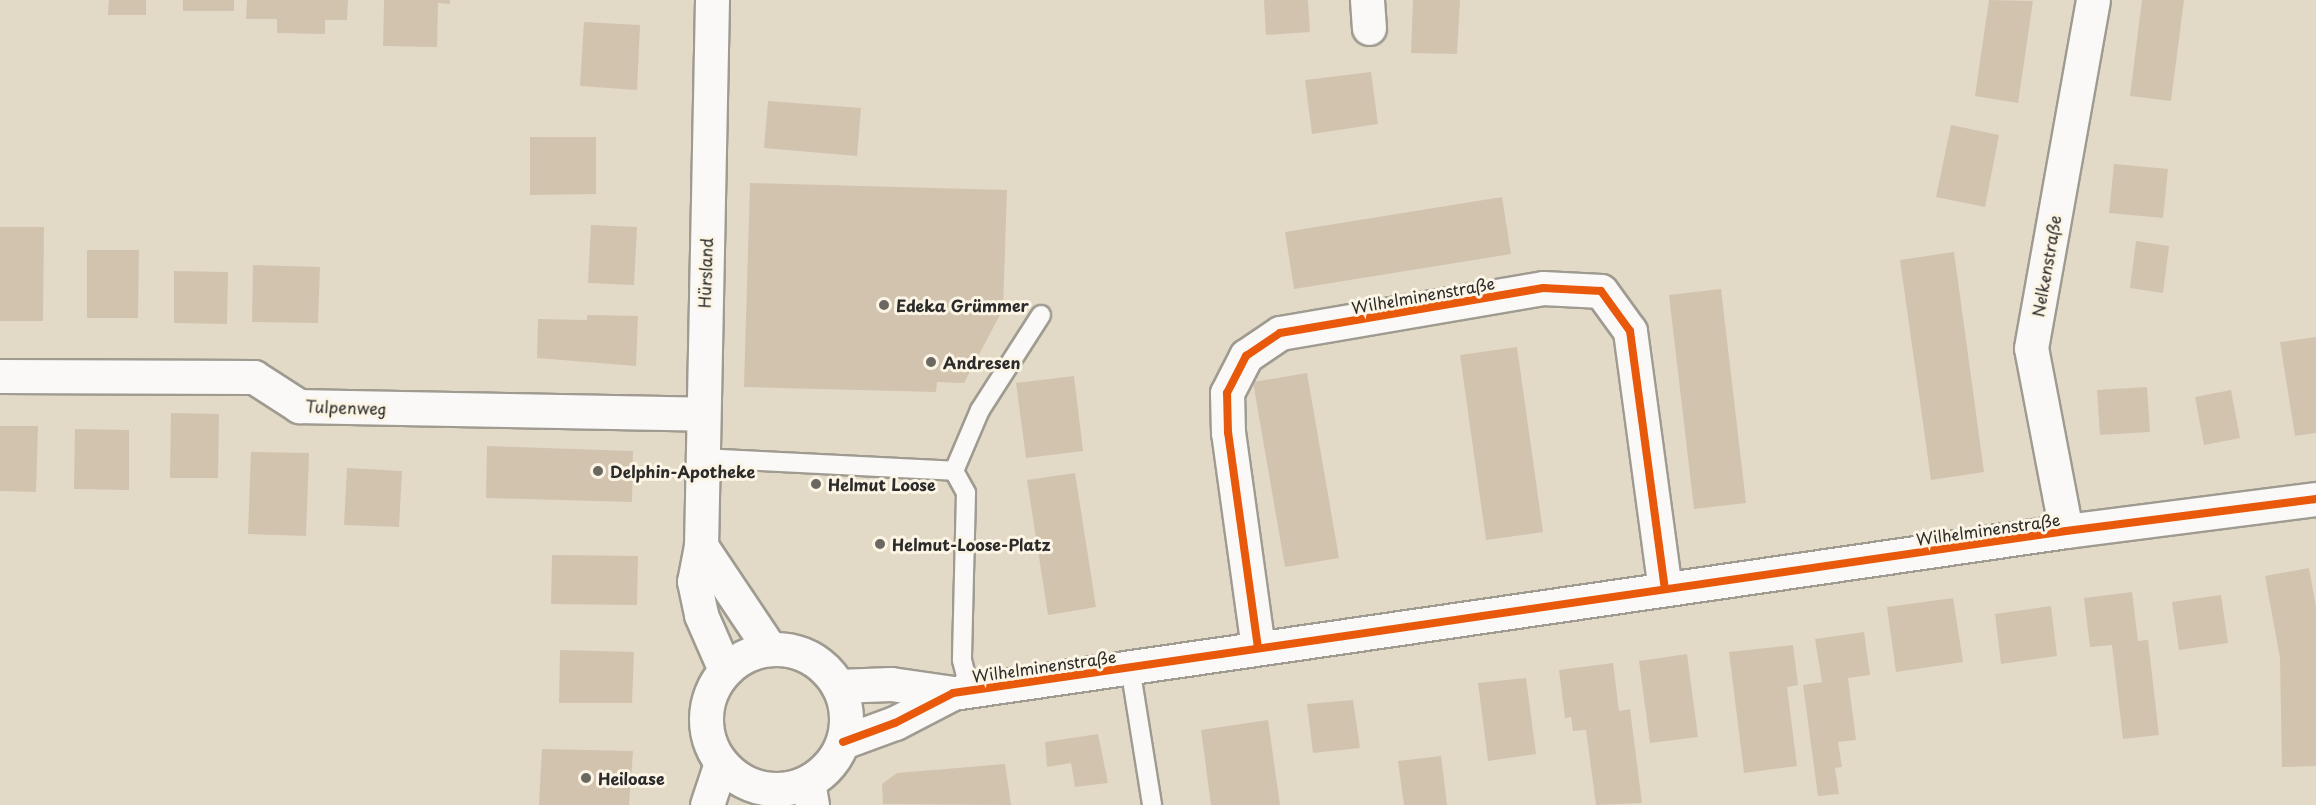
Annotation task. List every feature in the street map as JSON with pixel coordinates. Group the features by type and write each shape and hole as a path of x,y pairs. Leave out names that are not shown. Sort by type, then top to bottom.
{"street":[{"name":"Hürsland","path":"712,0 701,414 701,546 694,581 701,615 725,670"},
{"name":"Nelkenstraße","path":"2066,531 2031,348 2093,0"},
{"name":"Wilhelminenstraße","path":"1258,648 1228,433 1227,393 1246,356 1280,333 1543,288 1601,291 1630,331 1665,590"},
{"name":"Tulpenweg","path":"0,376 254,377 299,406 701,414"},
{"name":"Wilhelminenstraße","path":"838,686 891,684 961,692 2066,531 2316,499"},
{"path":"701,546 770,649"},
{"path":"770,649 810,658 838,686 845,704 843,742 810,794 785,789 758,796 747,783 721,764 707,733 705,716 712,691 725,670 754,652 770,649"},
{"name":"Wilhelminenstraße","path":"843,742 895,723 961,692"},
{"path":"707,805 721,764"}],"lane":[{"path":"701,458 954,471 980,410 1041,315"},
{"name":"Wilhelminenstraße","path":"954,471 966,493 961,692"},
{"name":"Wilhelminenstraße","path":"1130,667 1152,805"}],"building":[{"path":"109,0 146,0 146,15 108,15"},
{"path":"183,0 234,0 234,11 183,11"},
{"path":"247,0 348,0 347,20 325,20 325,34 277,33 277,19 246,19"},
{"path":"384,0 450,0 450,4 438,3 437,47 383,46"},
{"path":"1264,0 1308,0 1310,32 1266,35"},
{"path":"1413,0 1460,0 1457,54 1411,53"},
{"path":"1989,0 2033,1 2018,103 1975,96"},
{"path":"2142,0 2184,0 2171,101 2130,96"},
{"path":"584,22 640,25 637,90 580,86"},
{"path":"1371,72 1378,124 1312,134 1305,80"},
{"path":"768,101 861,108 857,156 764,148"},
{"path":"1951,125 1999,135 1985,207 1936,197"},
{"path":"530,137 596,137 596,194 530,195"},
{"path":"2114,164 2168,169 2163,218 2109,213"},
{"path":"750,183 1007,190 1003,309 964,383 937,382 936,392 744,387"},
{"path":"1502,197 1511,254 1294,289 1285,232"},
{"path":"591,225 637,227 634,285 588,283"},
{"path":"0,227 44,227 43,321 0,321"},
{"path":"2136,241 2169,246 2163,293 2130,288"},
{"path":"87,250 139,250 138,318 87,318"},
{"path":"1954,252 1984,472 1931,480 1900,260"},
{"path":"253,265 320,267 318,323 252,322"},
{"path":"174,271 228,272 227,324 174,323"},
{"path":"1721,289 1746,503 1694,509 1669,295"},
{"path":"587,315 638,316 636,366 537,358 538,319 587,320"},
{"path":"2316,337 2316,433 2295,436 2280,342"},
{"path":"1517,347 1543,532 1486,540 1460,355"},
{"path":"1307,373 1339,558 1285,567 1253,382"},
{"path":"1074,376 1083,451 1026,458 1016,383"},
{"path":"2147,387 2150,432 2100,435 2097,390"},
{"path":"2231,390 2240,438 2204,445 2195,397"},
{"path":"171,413 219,414 218,478 170,478"},
{"path":"0,426 38,426 36,492 0,491"},
{"path":"75,429 129,430 129,490 74,489"},
{"path":"487,446 633,451 632,502 486,498"},
{"path":"251,452 309,453 306,536 248,534"},
{"path":"347,468 402,471 399,527 344,525"},
{"path":"1075,473 1096,607 1048,615 1027,480"},
{"path":"552,555 638,556 637,605 551,604"},
{"path":"2309,568 2316,607 2316,766 2282,767 2280,658 2265,576"},
{"path":"2132,592 2138,641 2148,640 2159,735 2123,739 2112,645 2090,647 2084,598"},
{"path":"2221,595 2228,643 2179,650 2172,602"},
{"path":"1953,598 1963,662 1896,672 1887,607"},
{"path":"2051,606 2057,656 2001,664 1995,614"},
{"path":"1864,632 1870,675 1848,678 1856,740 1838,742 1842,767 1835,768 1839,794 1818,796 1803,685 1822,682 1815,639"},
{"path":"1793,645 1798,685 1787,687 1797,766 1744,773 1729,652"},
{"path":"560,650 634,652 632,703 559,703"},
{"path":"1687,654 1698,737 1650,743 1639,661"},
{"path":"1613,663 1619,711 1630,709 1642,803 1596,805 1586,730 1573,731 1571,717 1565,718 1559,670"},
{"path":"1526,678 1536,754 1488,761 1478,683"},
{"path":"1353,700 1360,748 1313,753 1307,704"},
{"path":"1268,720 1280,805 1211,805 1201,730"},
{"path":"1098,734 1108,783 1075,787 1071,763 1047,767 1045,742"},
{"name":"Heiloase","path":"542,749 633,751 629,805 539,805"},
{"path":"1441,756 1447,805 1404,805 1398,761"},
{"path":"1005,764 1011,805 883,804 882,784 897,773"}],"cycle path":[{"path":"1258,648 1228,433 1227,393 1246,356 1280,333 1543,288 1601,291 1630,331 1665,589"},
{"path":"843,742 895,723 953,693 2066,531 2316,499"}],"place":[{"name":"Edeka Grümmer","path":"884,305"},
{"name":"Andresen","path":"931,362"},
{"name":"Delphin-Apotheke","path":"598,471"},
{"name":"Helmut Loose","path":"816,484"},
{"name":"Helmut-Loose-Platz","path":"880,544"},
{"name":"Heiloase","path":"586,778"}]}
